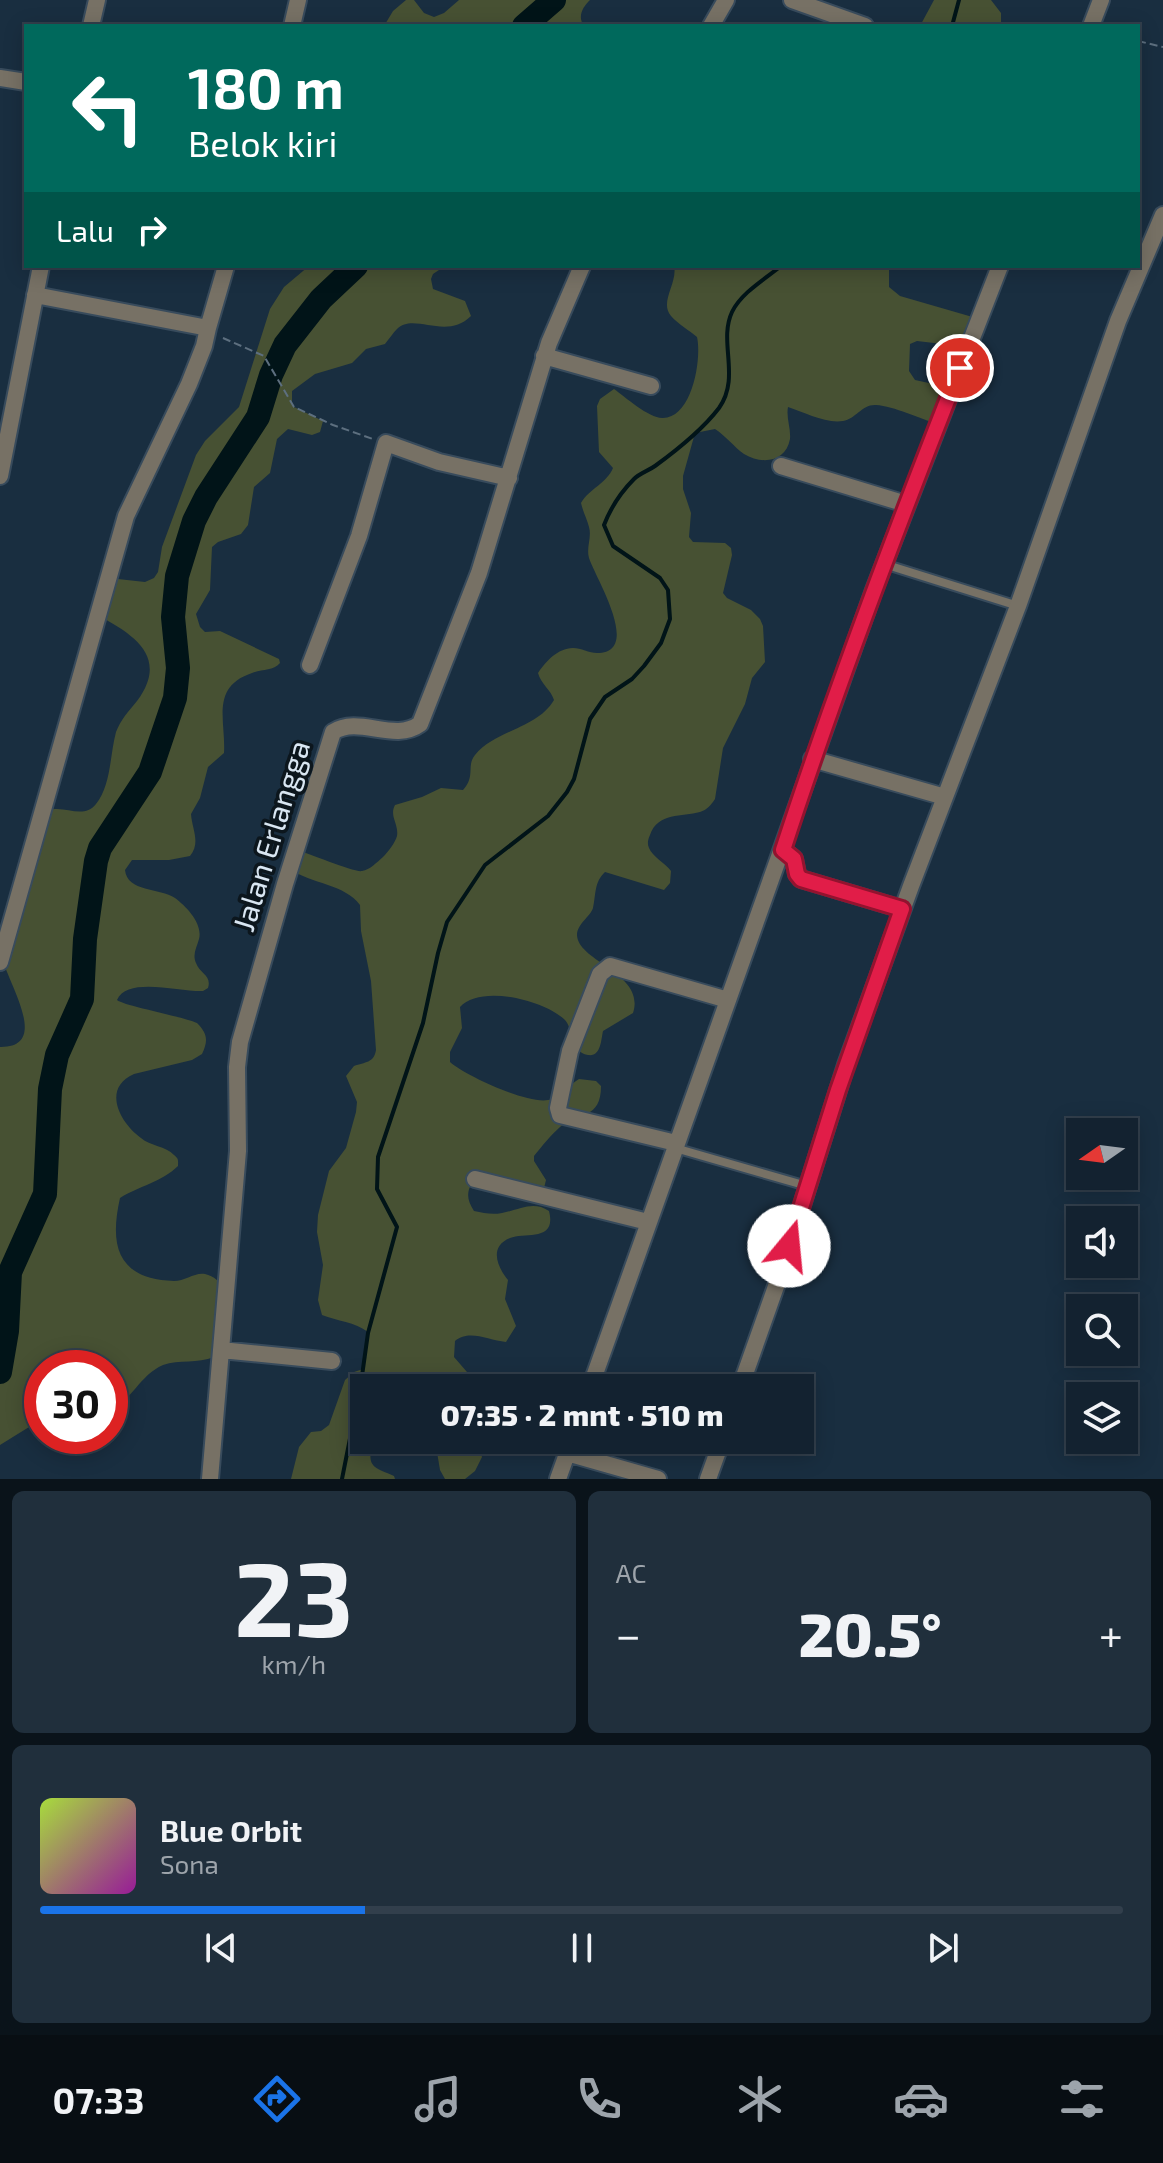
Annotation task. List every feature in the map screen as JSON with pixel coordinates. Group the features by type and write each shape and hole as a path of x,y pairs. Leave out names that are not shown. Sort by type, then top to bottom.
{"street":[{"path":"91,24 97,0"},
{"path":"292,24 298,0"},
{"path":"712,24 726,0"},
{"path":"792,0 859,24"},
{"path":"1092,24 1101,0"},
{"path":"0,78 24,82"},
{"path":"745,1374 902,909 1018,606 1118,321 1163,216"},
{"path":"0,476 41,268"},
{"path":"0,962 126,516 189,384 204,346 225,268"},
{"name":"Jalan Erlangga","path":"210,1479 238,1151 237,1067 240,1042 330,738 342,727 403,731 420,724 479,573 544,356 581,268"},
{"path":"595,1374 783,850 812,759 906,504 999,268"},
{"path":"35,295 208,328"},
{"path":"544,356 651,386"},
{"path":"310,665 359,536 386,443 439,462 509,478"},
{"path":"781,466 906,504"},
{"path":"812,759 945,797"},
{"path":"783,850 794,859 801,879 902,909"},
{"path":"675,1146 560,1115 558,1108 570,1051 600,974 610,966 728,1000"},
{"path":"475,1179 648,1222"},
{"path":"221,1350 332,1361"},
{"path":"558,1479 567,1454"},
{"path":"588,1454 658,1479"},
{"path":"708,1479 717,1454"}],"lane":[{"path":"884,564 1018,606"},
{"path":"675,1146 807,1186"}],"path":[{"path":"1140,41 1163,47"},
{"path":"208,328 264,356 294,407 386,443"}],"green space":[{"path":"406,0 414,0 424,13 434,17 459,0 590,0 581,15 583,24 385,24 393,11"},
{"path":"934,0 991,0 1001,13 1001,24 921,24"},
{"path":"307,268 442,268 433,274 433,289 465,301 471,316 451,326 404,325 385,344 366,349 352,363 315,374 292,391 294,407 323,421 320,432 312,435 288,429 277,439 270,473 254,487 248,525 241,534 212,547 210,590 196,614 205,632 220,631 279,659 280,663 239,679 225,696 224,753 208,767 200,798 191,814 195,846 190,856 169,860 132,860 125,870 132,882 175,898 193,916 200,933 195,960 209,984 203,991 155,987 131,989 117,1000 197,1023 206,1041 202,1054 192,1060 134,1074 118,1088 117,1105 126,1123 145,1141 171,1152 177,1158 178,1166 165,1176 120,1198 117,1245 129,1267 140,1274 174,1281 205,1274 226,1289 214,1357 163,1365 148,1375 128,1397 128,1350 24,1350 24,1430 0,1445 0,1047 16,1044 23,1036 25,1024 4,965 3,948 43,813 55,809 87,811 96,804 107,779 116,732 146,686 150,672 144,650 125,631 99,616 109,578 145,582 158,572 162,547 196,455 205,441 239,407 270,309 284,287"},
{"path":"674,268 889,268 889,287 900,296 976,318 968,347 917,341 910,344 909,371 915,380 952,388 938,424 876,405 867,407 848,420 836,421 788,407 788,447 778,457 765,460 744,454 715,429 695,433 683,476 683,489 691,513 689,537 693,542 725,543 731,548 723,593 760,619 765,662 752,678 745,704 723,748 715,799 702,811 659,822 649,837 651,851 671,871 670,883 664,890 605,872 597,884 593,908 578,931 580,944 588,953 630,988 634,999 633,1013 603,1031 598,1051 588,1055 578,1050 565,1020 543,1006 497,996 469,1000 460,1007 462,1028 450,1052 450,1062 458,1068 497,1088 538,1100 552,1099 579,1079 596,1081 601,1086 600,1097 593,1110 560,1127 534,1156 546,1180 544,1188 476,1176 469,1190 469,1202 474,1211 498,1214 537,1206 549,1211 550,1221 544,1232 510,1238 503,1242 497,1252 498,1264 508,1280 505,1299 516,1326 506,1342 473,1336 455,1341 454,1357 466,1374 352,1374 363,1369 368,1332 322,1315 318,1300 323,1265 317,1232 329,1171 346,1148 356,1112 357,1102 346,1076 354,1066 371,1060 376,1050 371,981 361,931 360,905 337,888 290,869 296,850 358,871 371,867 385,855 396,839 395,805 441,788 463,790 469,780 472,759 483,747 547,710 554,700 538,673 549,660 567,649 597,653 610,650 616,641 612,613 589,558 590,531 581,503 613,468 599,452 597,406 600,399 614,389 645,411 663,418 681,408 693,386 698,359 697,337 668,311"},
{"path":"350,1376 350,1454 370,1454 372,1464 395,1479 291,1479 299,1447 311,1432 321,1431 329,1425 345,1380"},
{"path":"437,1454 481,1454 475,1471 465,1479 445,1479"}],"waterway":[{"path":"526,24 554,0"},
{"path":"953,24 959,0"},
{"path":"0,1372 7,1331 10,1272 45,1194 50,1089 57,1055 82,999 85,939 96,861 100,848 150,772 175,698 178,668 173,617 177,576 194,521 258,417 271,375 285,345 321,299 354,268"},
{"path":"342,1479 368,1333 397,1227 377,1189 378,1157 423,1023 447,922 485,865 548,816 567,792 574,779 590,719 605,697 632,679 661,643 670,619 668,590 660,578 613,546 604,525 617,500 634,479 681,446 719,408 728,384 727,335 732,312 747,293 778,268"}],"route":[{"path":"789,1246 815,1158 902,909 801,879 794,859 783,850 812,759 874,590 960,368"}]}
